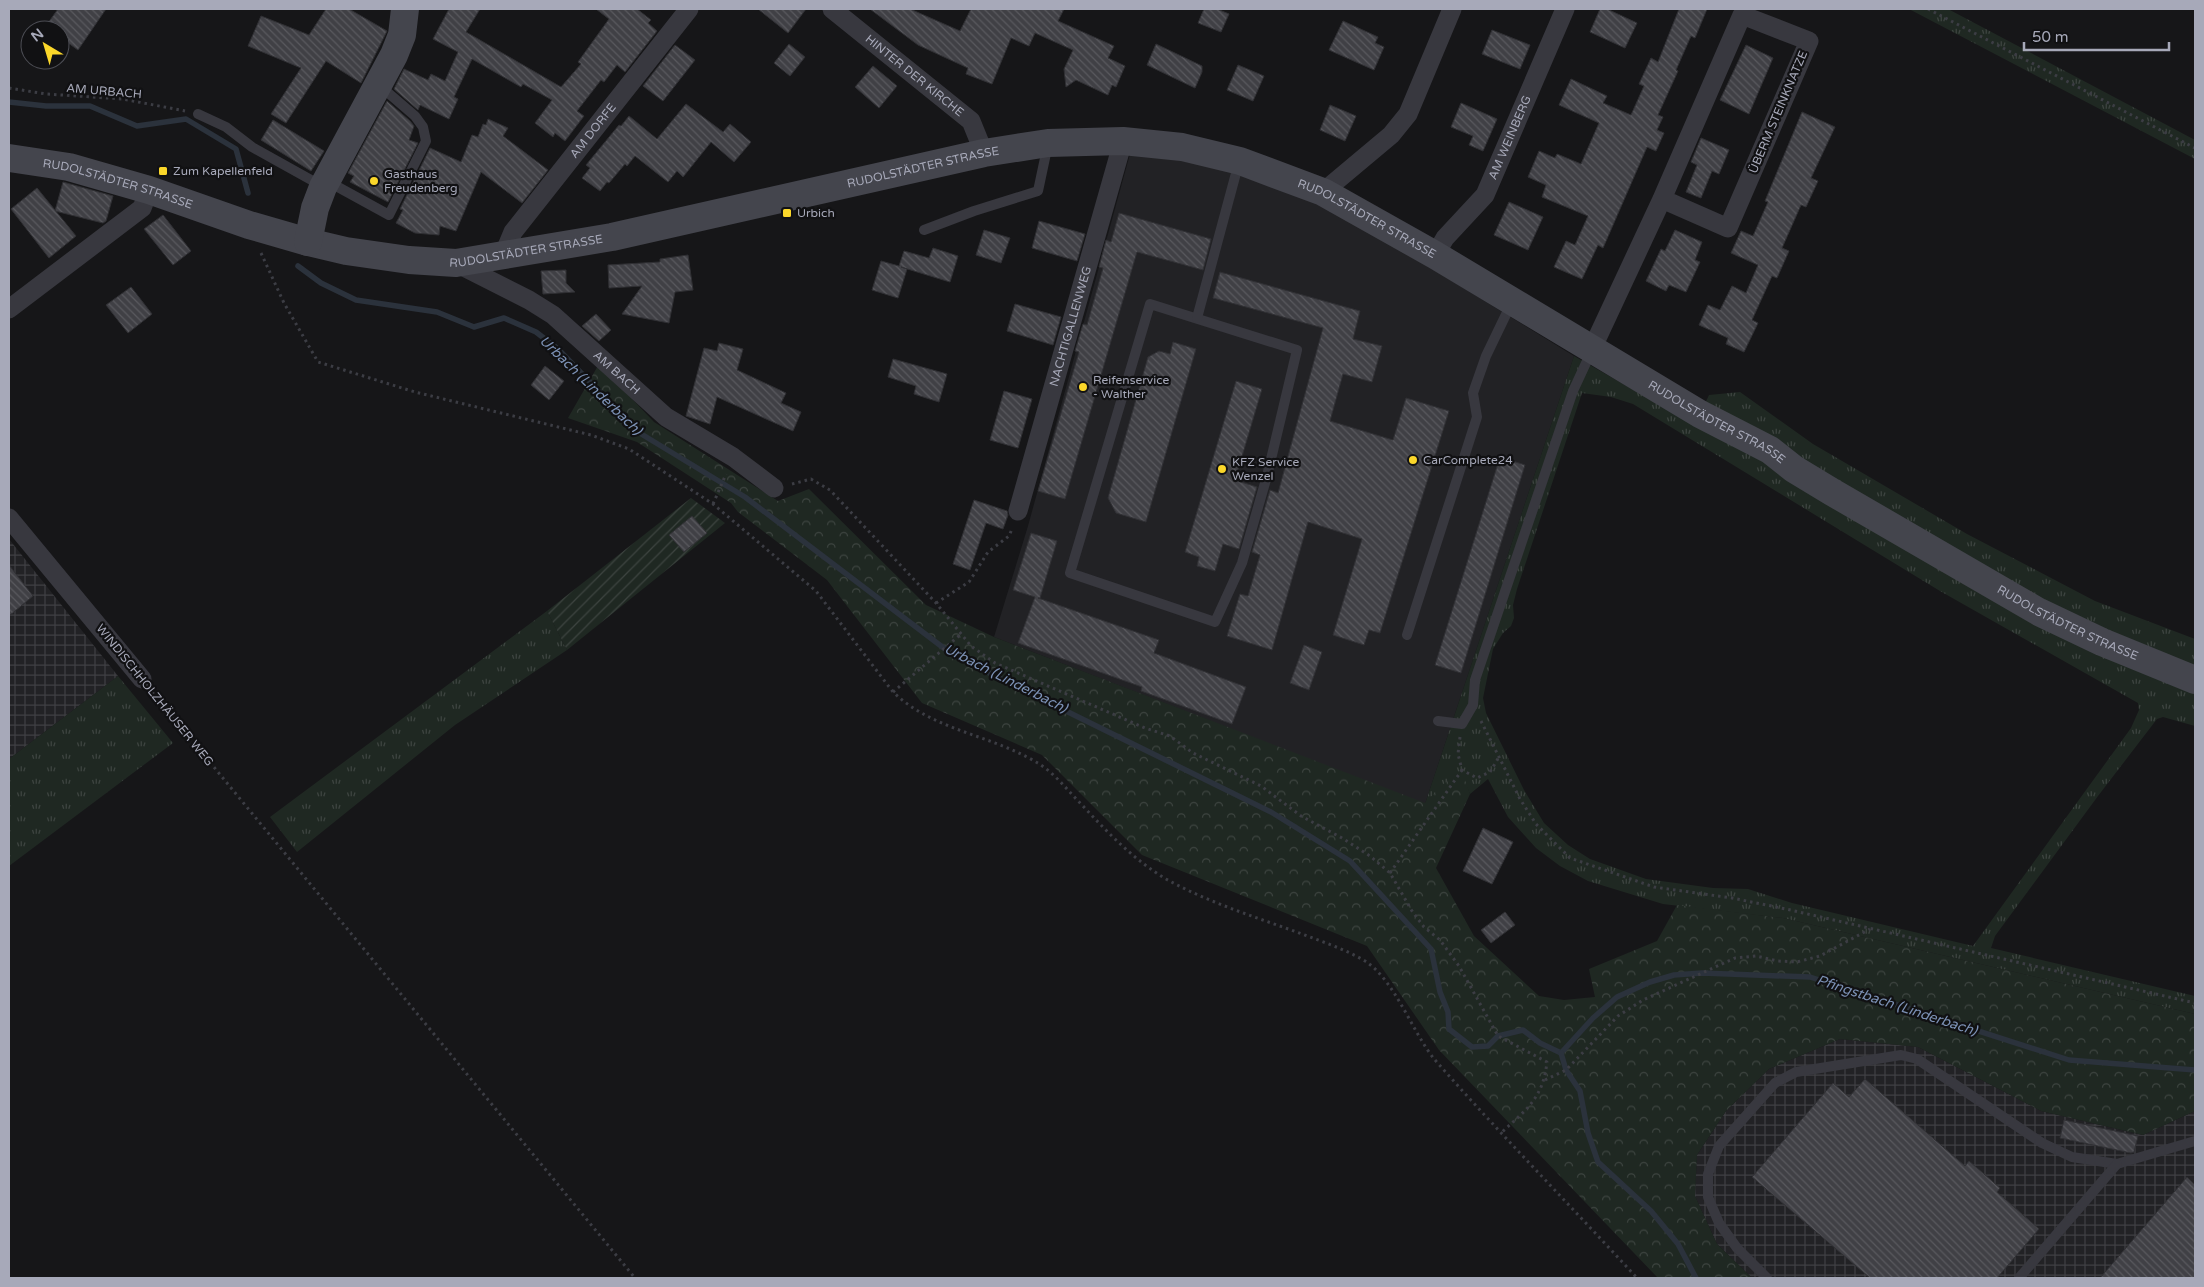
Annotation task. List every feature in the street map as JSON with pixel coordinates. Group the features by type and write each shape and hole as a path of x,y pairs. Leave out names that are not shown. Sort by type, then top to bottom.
{"street":[{"path":"308,242 324,184 394,55 402,35 405,9"},
{"name":"AM DORFE","path":"503,256 512,232 689,9"},
{"name":"HINTER DER KIRCHE","path":"832,9 971,121 984,153"},
{"path":"1323,192 1391,135 1408,114 1452,9"},
{"name":"AM WEINBERG","path":"1435,255 1445,238 1485,195 1565,9"},
{"name":"ÜBERM STEINKNATZE","path":"1592,349 1662,199 1742,15 1809,42 1728,228 1662,199"},
{"name":"RUDOLSTÄDTER STRASSE","path":"9,158 70,167 149,190 249,225 346,251 456,263 612,237 984,153 1048,143 1123,141 1182,146 1240,161 1323,192 1435,255 1700,414 1770,450 1794,469 1832,492 2039,612 2102,642 2195,680"},
{"name":"NACHTIGALLENWEG","path":"1018,512 1123,141"},
{"path":"9,309 142,208 149,190"},
{"name":"AM BACH","path":"456,263 529,300 552,315 666,417 733,457 774,488"},
{"name":"WINDISCHHOLZHÄUSER WEG","path":"9,518 142,679"}],"lane":[{"path":"198,114 226,127 252,147 389,215 426,141 423,127 415,116 378,84"},
{"path":"924,230 974,211 1038,191 1048,143"},
{"path":"1197,318 1240,161"},
{"path":"1407,635 1477,417 1473,393 1486,356 1512,301"},
{"path":"1150,304 1197,318 1297,350 1267,476 1242,564 1214,622 1070,572 1150,304"},
{"path":"1438,721 1462,724 1473,705 1475,680 1573,391 1592,349"},
{"path":"1767,1278 1737,1248 1719,1223 1708,1197 1708,1174 1719,1146 1775,1084 1796,1072 1901,1055 1917,1060 2042,1143 2072,1157 2117,1164 2195,1141"},
{"path":"2019,1278 2117,1164"}],"path":[{"path":"1928,9 2195,148"},
{"name":"AM URBACH","path":"9,88 46,94 123,99 198,114"},
{"path":"249,225 284,303 318,362 415,392 591,435 628,449 713,504 816,591 893,692 907,706 936,722 1002,746 1038,763 1063,785 1111,836 1140,861 1166,879 1206,899 1337,947 1367,962 1383,979 1433,1057 1637,1278"},
{"path":"713,504 729,467"},
{"path":"774,488 811,479 830,490 936,603 960,635 971,646 995,663 1145,728 1170,736 1193,753 1261,786 1301,816 1342,838 1370,856 1390,873 1412,911 1424,927 1440,940 1459,966 1498,1036 1547,1062 1545,1080 1534,1102 1502,1132"},
{"path":"936,603 969,582 988,552 1009,536 1018,512"},
{"path":"893,692 960,635"},
{"name":"WINDISCHHOLZHÄUSER WEG","path":"142,679 635,1278"},
{"path":"1473,705 1520,799 1536,824 1570,858 1654,887 1732,898 2195,1003"},
{"path":"1390,873 1462,770 1458,754 1462,724"},
{"path":"1462,770 1478,778 1490,772 1499,757"},
{"path":"1545,1080 1566,1070 1618,1016 1643,1000 1735,958 1756,956 1778,961 1797,962 1820,956 1870,929"}],"shaded area":[{"path":"1130,154 1174,157 1210,165 1292,191 1382,238 1574,356 1425,804 994,637 1028,526"},
{"path":"9,539 118,676 9,759"},
{"path":"1840,1039 1918,1047 2041,1111 2143,1135 2195,1111 2195,1278 1752,1278 1717,1244 1695,1196 1697,1155 1726,1111 1769,1069"}],"green space":[{"path":"1909,9 1948,9 2195,140 2195,159"},
{"path":"1574,356 1695,425 1709,395 1740,392 1813,444 1967,534 2095,601 2195,639 2195,726 2163,717 2157,719 1995,936 1991,948 2195,996 2195,1014 1783,918 1663,904 1588,881 1560,866 1536,848 1508,817 1488,779 1470,794 1464,780 1425,804","holes":["1582,393 1611,397 1633,404 1940,591 2138,703 2139,710 2131,728 1973,946 1792,903 1748,889 1713,888 1646,879 1590,859 1568,845 1544,823 1524,790 1486,713 1483,698 1493,649 1503,633 1511,626 1514,618 1513,605 1517,589"]},
{"path":"599,364 654,422 778,501 809,489 926,605 994,637 1425,803 1453,775 1465,780 1470,794 1436,868 1474,936 1539,996 1564,1000 1595,997 1589,969 1657,941 1677,905 1783,918 2195,1014 2195,1111 2143,1135 2041,1111 1918,1047 1840,1039 1769,1069 1726,1111 1697,1155 1695,1196 1717,1244 1752,1278 1658,1278 1439,1050 1367,946 1142,855 1042,755 922,703 827,580 738,512 731,503 637,442 568,418"},
{"path":"691,498 725,523 567,650 547,611"},
{"path":"547,611 567,650 455,725 297,852 270,817"},
{"path":"118,676 173,743 9,866 9,759"}],"building":[{"path":"58,9 106,9 78,50 70,44 70,20 50,20"},
{"path":"326,9 349,9 387,31 361,83 326,61 286,123 271,114 301,68 248,46 261,16 309,35"},
{"path":"449,9 480,9 466,32 561,87 581,64 578,62 609,19 596,9 637,9 651,20 648,23 657,31 625,72 617,65 604,82 601,80 577,111 584,116 565,141 555,133 553,137 535,123 552,100 523,84 521,87 472,59 454,97 458,99 449,119 420,105 418,110 394,89 404,69 428,80 431,74 445,81 458,52 433,39"},
{"path":"758,9 806,9 788,33"},
{"path":"870,9 910,9 960,31 971,9 1064,9 1058,21 1114,46 1108,58 1125,66 1116,87 1112,85 1108,95 1076,80 1066,87 1064,69 1073,50 1035,33 1029,46 1011,38 992,84 966,74 968,68 918,45"},
{"path":"1204,9 1217,9 1229,14 1221,32 1198,23"},
{"path":"1600,9 1607,9 1637,23 1625,48 1590,32"},
{"path":"1679,9 1707,9 1695,38 1691,36 1658,115 1663,117 1657,130 1664,133 1656,151 1647,147 1603,248 1598,245 1582,279 1554,267 1566,241 1575,245 1588,216 1542,197 1546,185 1528,177 1539,151 1555,158 1557,154 1581,164 1599,123 1559,105 1571,79 1607,96 1603,103 1631,115 1644,86 1639,84 1651,58 1658,62"},
{"path":"1343,21 1378,37 1375,43 1384,47 1374,70 1329,50"},
{"path":"1492,30 1530,45 1520,69 1482,54"},
{"path":"789,44 805,57 790,76 774,63"},
{"path":"1156,44 1202,66 1202,72 1195,88 1147,65"},
{"path":"675,45 695,60 663,101 643,86"},
{"path":"1746,45 1773,58 1749,114 1720,100"},
{"path":"1238,65 1264,76 1253,101 1227,90"},
{"path":"873,66 897,86 879,108 855,87"},
{"path":"387,101 414,126 409,140 418,143 388,202 350,182 354,176 348,173"},
{"path":"1461,103 1497,119 1483,151 1469,145 1473,136 1451,127"},
{"path":"686,104 723,132 730,124 751,142 734,162 711,142 683,177 677,171 668,182 635,156 600,191 582,178 590,168 586,165 619,125 621,126 629,116 657,139"},
{"path":"1330,105 1356,116 1345,141 1320,130"},
{"path":"1802,112 1835,127 1811,178 1818,181 1806,207 1801,205 1782,248 1789,251 1777,278 1772,276 1752,320 1758,323 1744,352 1726,344 1728,338 1699,325 1708,305 1720,310 1732,286 1746,293 1758,265 1731,253 1741,231 1753,236 1768,202 1765,201"},
{"path":"488,119 508,128 503,136 548,170 522,203 481,172 456,231 440,226 439,235 415,233 396,223 403,210 400,209 430,148 461,162 472,135 478,137 483,124 486,125"},
{"path":"273,120 324,151 311,171 261,140"},
{"path":"1701,138 1729,150 1719,174 1712,171 1701,198 1686,192 1697,165 1691,162"},
{"path":"63,182 113,196 106,221 103,223 55,211"},
{"path":"37,188 76,236 49,258 11,209"},
{"path":"1509,202 1543,217 1528,250 1494,235"},
{"path":"1119,213 1211,239 1203,270 1137,252 1065,499 1038,491 1079,352 1075,351 1083,324 1087,325 1103,268 1099,267 1106,240 1111,242"},
{"path":"163,215 191,251 173,265 144,229"},
{"path":"1039,221 1085,234 1077,261 1032,248"},
{"path":"984,230 1010,238 1001,263 976,255"},
{"path":"1675,230 1702,242 1695,260 1700,262 1686,292 1669,285 1666,291 1646,281 1661,249 1665,251"},
{"path":"933,248 958,256 950,282 901,267 907,269 898,298 872,290 881,261 899,266 904,251 929,258"},
{"path":"688,255 693,290 675,292 669,323 622,314 642,286 609,288 608,265 660,262 660,259"},
{"path":"566,270 566,283 575,292 543,294 541,271"},
{"path":"1220,272 1360,311 1353,339 1382,346 1372,382 1343,374 1330,421 1393,440 1406,398 1449,411 1380,633 1369,630 1364,645 1333,635 1362,539 1308,522 1272,650 1227,636 1240,594 1248,596 1260,555 1252,552 1270,490 1278,493 1323,328 1213,298"},
{"path":"131,287 152,314 128,333 106,305"},
{"path":"1015,304 1061,317 1053,345 1007,331"},
{"path":"596,314 611,330 599,341 582,326"},
{"path":"1173,342 1196,349 1146,522 1116,513 1108,498 1148,357 1159,351 1170,354"},
{"path":"719,343 743,349 737,370 786,393 781,403 801,412 793,431 717,397 710,424 686,416 704,348 717,351"},
{"path":"893,359 947,374 939,402 914,394 916,386 888,377"},
{"path":"545,366 564,381 549,400 531,385"},
{"path":"1236,381 1262,389 1235,480 1257,487 1239,549 1223,544 1215,571 1197,566 1199,557 1185,552"},
{"path":"1004,391 1032,399 1018,448 990,440"},
{"path":"1500,457 1525,465 1461,673 1435,665"},
{"path":"974,500 1007,511 1008,515 1003,529 986,523 970,570 953,564"},
{"path":"692,516 707,533 684,552 669,535"},
{"path":"1031,533 1057,541 1040,598 1038,598 1159,640 1154,653 1246,687 1232,724 1141,691 1142,687 1018,643 1035,597 1013,590"},
{"path":"9,565 33,596 9,616"},
{"path":"1304,645 1322,652 1309,690 1290,683"},
{"path":"1483,828 1513,842 1492,884 1463,871"},
{"path":"1505,912 1515,925 1491,943 1481,930"},
{"path":"1865,1079 1965,1166 1969,1161 2000,1188 1997,1192 2039,1229 1997,1278 1870,1278 1752,1177 1833,1083 1849,1097"},
{"path":"2064,1120 2138,1136 2134,1152 2131,1153 2060,1138"},
{"path":"2187,1177 2195,1185 2195,1278 2100,1278"}],"waterway":[{"name":"Urbach (Linderbach)","path":"9,102 46,106 90,106 137,126 186,119 236,149 248,193"},
{"name":"Urbach (Linderbach)","path":"298,266 321,283 356,300 437,312 474,327 504,318 536,332 558,349 638,432 745,497 945,649 997,677 1271,812 1350,861 1431,949 1440,992 1448,1012 1449,1029 1472,1047 1488,1046 1498,1036 1523,1030 1540,1043 1561,1053"},
{"name":"Pfingstbach (Linderbach)","path":"1561,1053 1593,1018 1617,997 1650,982 1674,975 1702,973 1810,977 2069,1060 2195,1070"},
{"path":"1561,1053 1566,1070 1580,1091 1588,1133 1598,1162 1651,1211 1678,1244 1696,1278"}],"place":[{"name":"Zum Kapellenfeld","path":"163,171"},
{"name":"Gasthaus Freudenberg","path":"374,181"},
{"name":"Urbich","path":"787,213"},
{"name":"Reifenservice - Walther","path":"1083,387"},
{"name":"CarComplete24","path":"1413,460"},
{"name":"KFZ Service Wenzel","path":"1222,469"}]}
